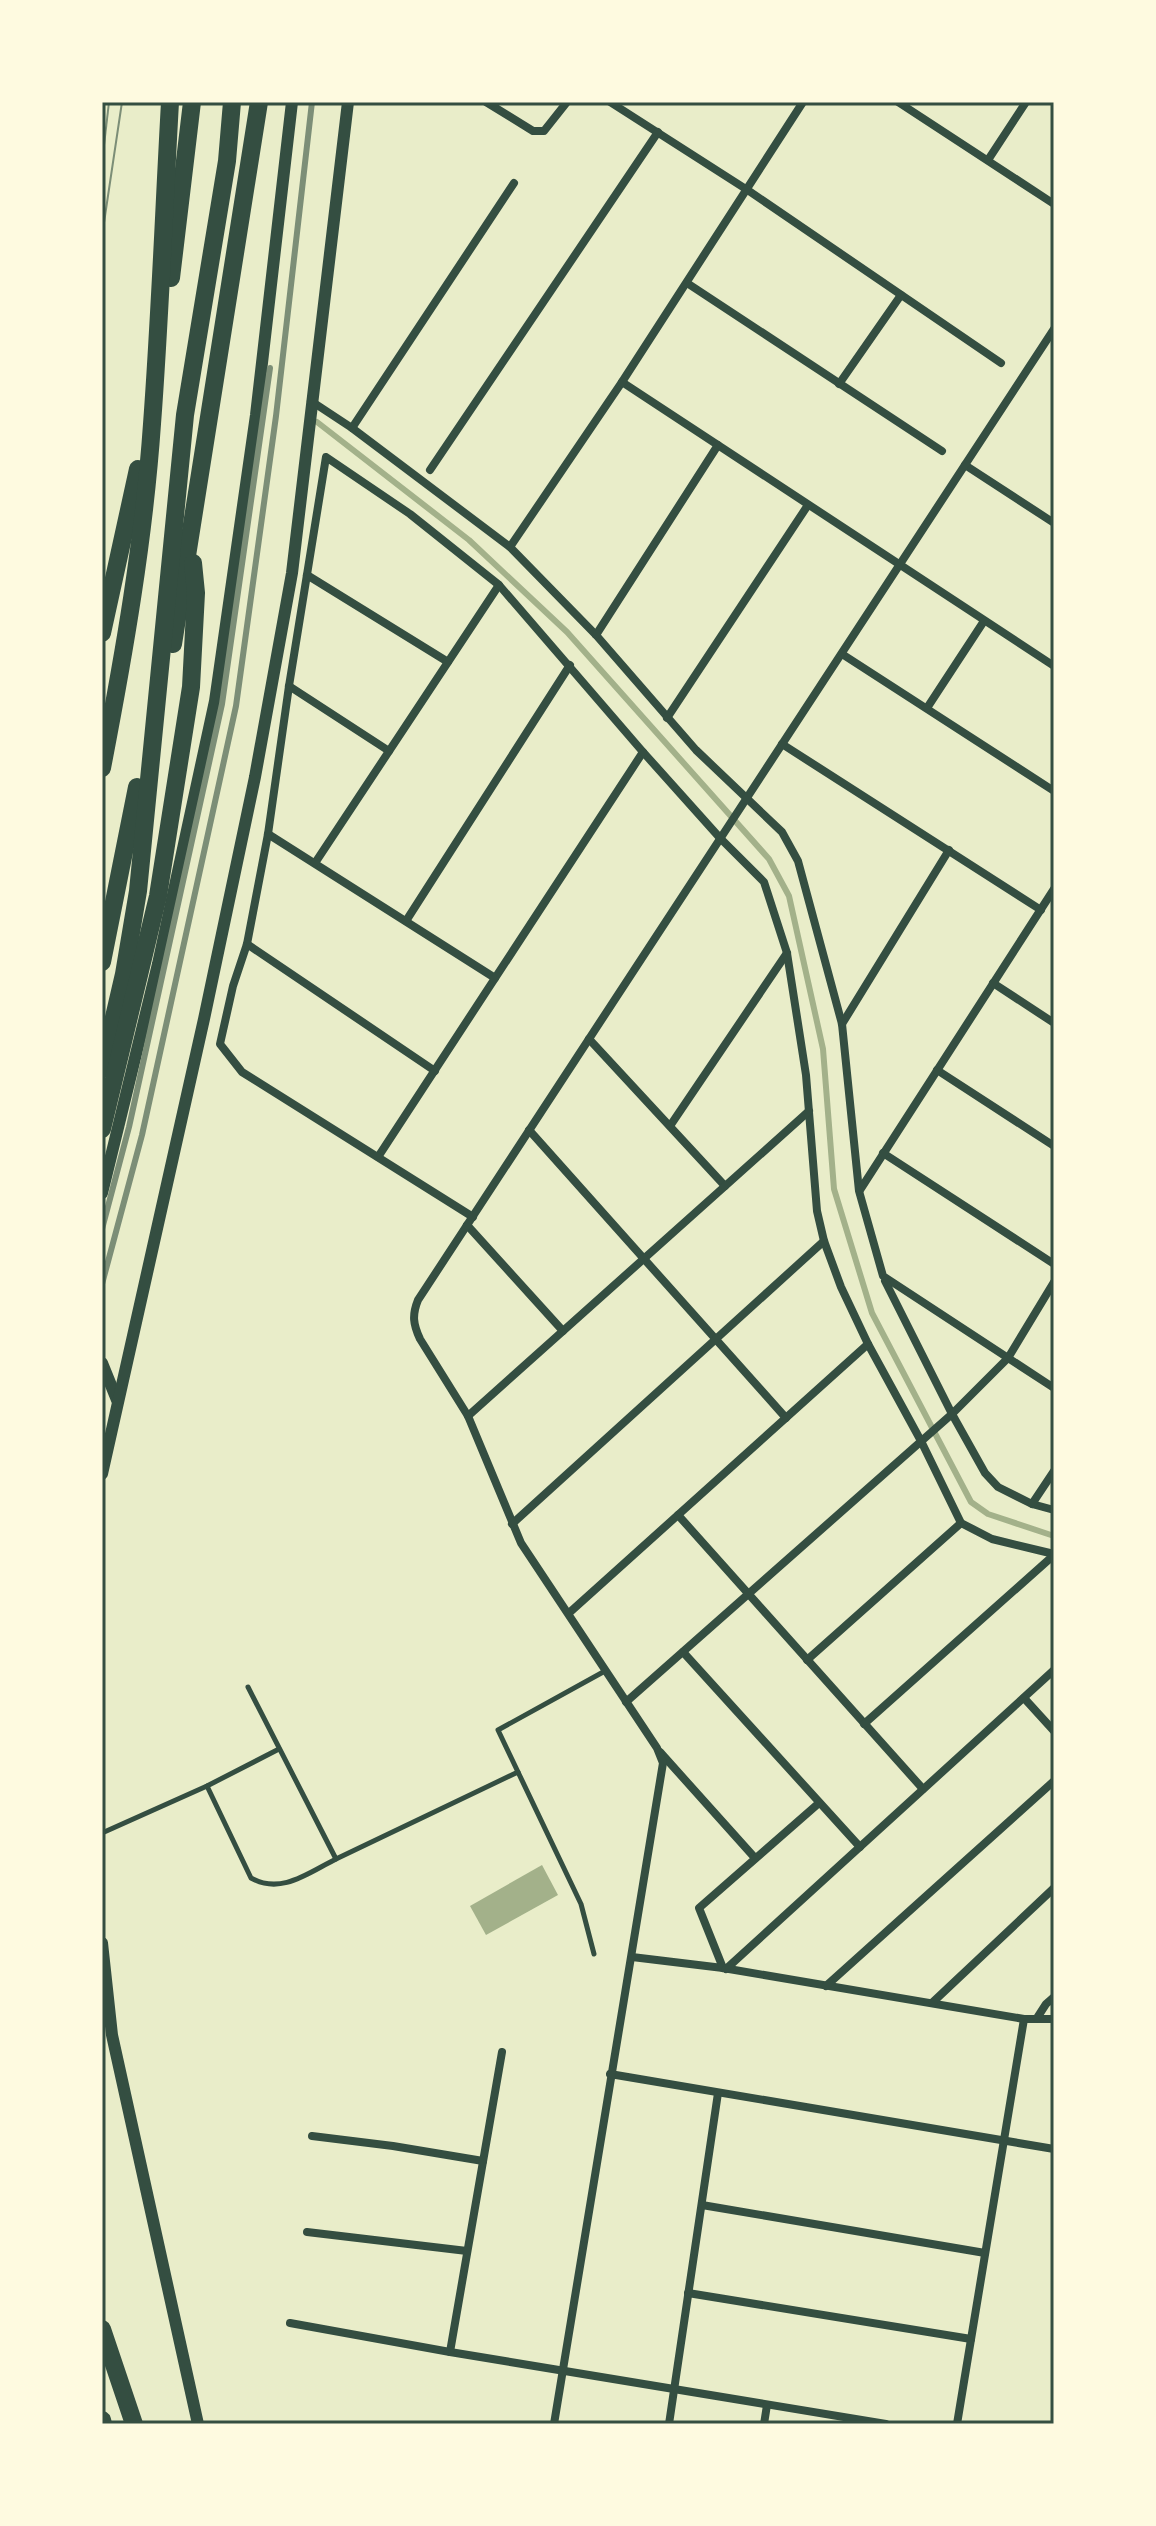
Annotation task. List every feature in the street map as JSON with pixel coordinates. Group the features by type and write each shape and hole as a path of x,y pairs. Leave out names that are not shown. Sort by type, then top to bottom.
{"highway":[{"path":"102,768 122,667 140,542 152,425 170,102"},
{"path":"102,633 148,420 169,293 192,102"},
{"path":"102,1069 124,974 138,891 185,415 227,161 232,102"},
{"path":"102,1029 147,810 259,102"},
{"path":"102,1129 158,896 188,702 196,593 190,537"},
{"path":"102,962 159,675"},
{"path":"102,2329 134,2424"}],"street":[{"path":"102,1193 158,964 215,701 256,415 292,102"},
{"path":"102,1474 189,1091 255,777 292,573 348,102"},
{"path":"486,102 533,131 544,131 567,102"},
{"path":"610,102 747,190 1001,363"},
{"path":"510,547 622,382 803,102"},
{"path":"898,102 1054,204"},
{"path":"988,160 1026,102"},
{"path":"430,470 658,132"},
{"path":"352,428 514,183"},
{"path":"687,283 942,451"},
{"path":"839,384 901,295"},
{"path":"755,1858 657,1748 521,1543 468,1416 414,1326 413,1310 1054,329"},
{"path":"622,382 1054,666"},
{"path":"311,401 352,428 510,547 596,635 744,802 782,832 798,861 842,1024 859,1191 883,1276 985,1473 998,1487 1032,1504 1054,1510"},
{"path":"596,635 718,445"},
{"path":"563,1331 470,1221 378,1157 242,1072 220,1044 233,986 247,944 268,834 326,457 410,514 499,585 643,752 764,882 787,953 806,1075 817,1211 824,1241 868,1344 925,1438 961,1523 992,1539 1054,1554"},
{"path":"965,465 1054,523"},
{"path":"667,718 808,505"},
{"path":"307,575 448,662"},
{"path":"315,863 499,585"},
{"path":"927,708 984,621"},
{"path":"842,654 1054,791"},
{"path":"406,921 570,665"},
{"path":"289,686 389,751"},
{"path":"782,744 1041,910"},
{"path":"378,1157 643,752"},
{"path":"268,834 495,978"},
{"path":"842,1024 949,850"},
{"path":"859,1191 1054,889"},
{"path":"247,944 435,1071"},
{"path":"670,1126 787,953"},
{"path":"993,983 1054,1023"},
{"path":"589,1039 725,1186"},
{"path":"937,1070 1054,1146"},
{"path":"468,1416 809,1111"},
{"path":"529,1130 786,1418"},
{"path":"883,1153 1054,1264"},
{"path":"512,1524 824,1241"},
{"path":"883,1276 1054,1388"},
{"path":"626,1702 952,1414 1008,1358 1054,1282"},
{"path":"569,1613 868,1344"},
{"path":"102,1363 117,1400"},
{"path":"1032,1504 1054,1471"},
{"path":"678,1515 923,1789"},
{"path":"807,1660 961,1523"},
{"path":"864,1724 1054,1554"},
{"path":"683,1652 860,1847"},
{"path":"724,1968 1054,1670"},
{"path":"1024,1698 1054,1731"},
{"path":"554,2424 663,1763 657,1748"},
{"path":"826,1986 1054,1781"},
{"path":"724,1968 699,1908 819,1803"},
{"path":"933,2002 1054,1888"},
{"path":"102,1943 112,2035 198,2424"},
{"path":"632,1957 724,1968 1024,2019 1054,2019"},
{"path":"1037,2018 1054,1997"},
{"path":"957,2424 1024,2019"},
{"path":"450,2352 502,2052"},
{"path":"610,2074 1054,2149"},
{"path":"669,2424 718,2093"},
{"path":"312,2136 483,2161"},
{"path":"702,2205 985,2253"},
{"path":"307,2232 467,2251"},
{"path":"688,2293 971,2339"},
{"path":"290,2323 855,2422 886,2424"},
{"path":"764,2424 767,2405"}],"lane":[{"path":"594,1954 581,1904 498,1730 605,1671"},
{"path":"248,1687 336,1859"},
{"path":"102,1833 207,1786 279,1749"},
{"path":"207,1786 251,1878 263,1885 284,1885 518,1772"}],"shaded area":[{"path":"542,1865 558,1895 486,1935 470,1906"}],"waterway":[{"path":"317,422 469,540 567,632 769,859 789,896 823,1049 834,1189 872,1313 971,1502 988,1514 1054,1536"}],"tram line":[{"path":"103,154 109,102"},
{"path":"102,236 122,102"}],"railway":[{"path":"102,1284 142,1135 236,706 276,416 312,102"},
{"path":"102,1229 129,1127 222,704 270,368"}]}
